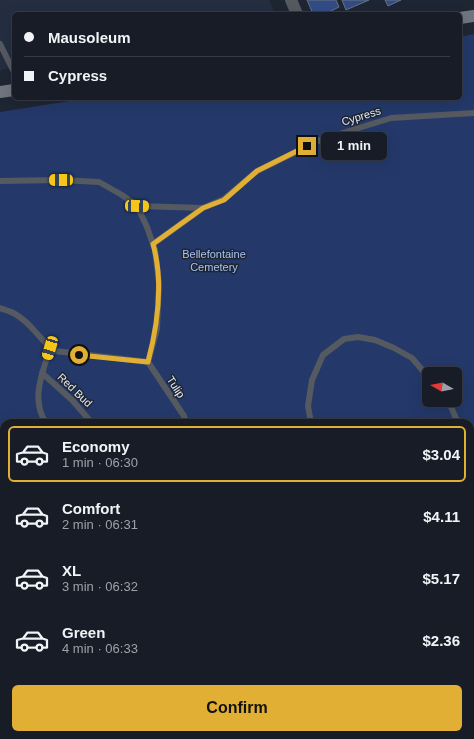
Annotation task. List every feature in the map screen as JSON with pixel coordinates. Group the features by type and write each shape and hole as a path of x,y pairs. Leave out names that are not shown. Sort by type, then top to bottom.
{"main road":[{"path":"462,18 474,16"},
{"path":"0,92 12,90"}],"street":[{"path":"291,0 296,12"}],"lane":[{"path":"0,44 12,68"},
{"name":"Cypress","path":"153,244 203,208 224,200 257,171 320,140 391,118 474,113"},
{"path":"0,181 61,180 99,182 122,195 137,206 147,227 153,244 159,283 157,329 148,362 55,351 50,348 16,314 0,308"},
{"name":"Cypress","path":"137,206 203,208"},
{"path":"310,419 308,406 312,380 323,355 344,340 358,338 375,340 412,358 422,370"},
{"path":"43,419 40,415 38,398 42,373 50,348"},
{"name":"Tulip","path":"148,362 185,419"},
{"name":"Red Bud","path":"42,373 72,400 89,419"},
{"path":"451,407 456,419"}],"shaded area":[{"path":"0,0 269,0 274,12 12,12 12,67 0,70"}],"green space":[{"name":"Bellefontaine Cemetery","path":"474,34 474,419 0,419 0,112 76,100 462,100 462,37"}],"building":[{"path":"307,0 336,0 339,7 329,12 312,12"},
{"path":"342,0 369,0 346,10"},
{"path":"385,0 401,0 388,6"}],"route":[{"path":"79,355 148,362 157,329 159,283 153,244 203,208 224,200 257,171 307,146"}]}
